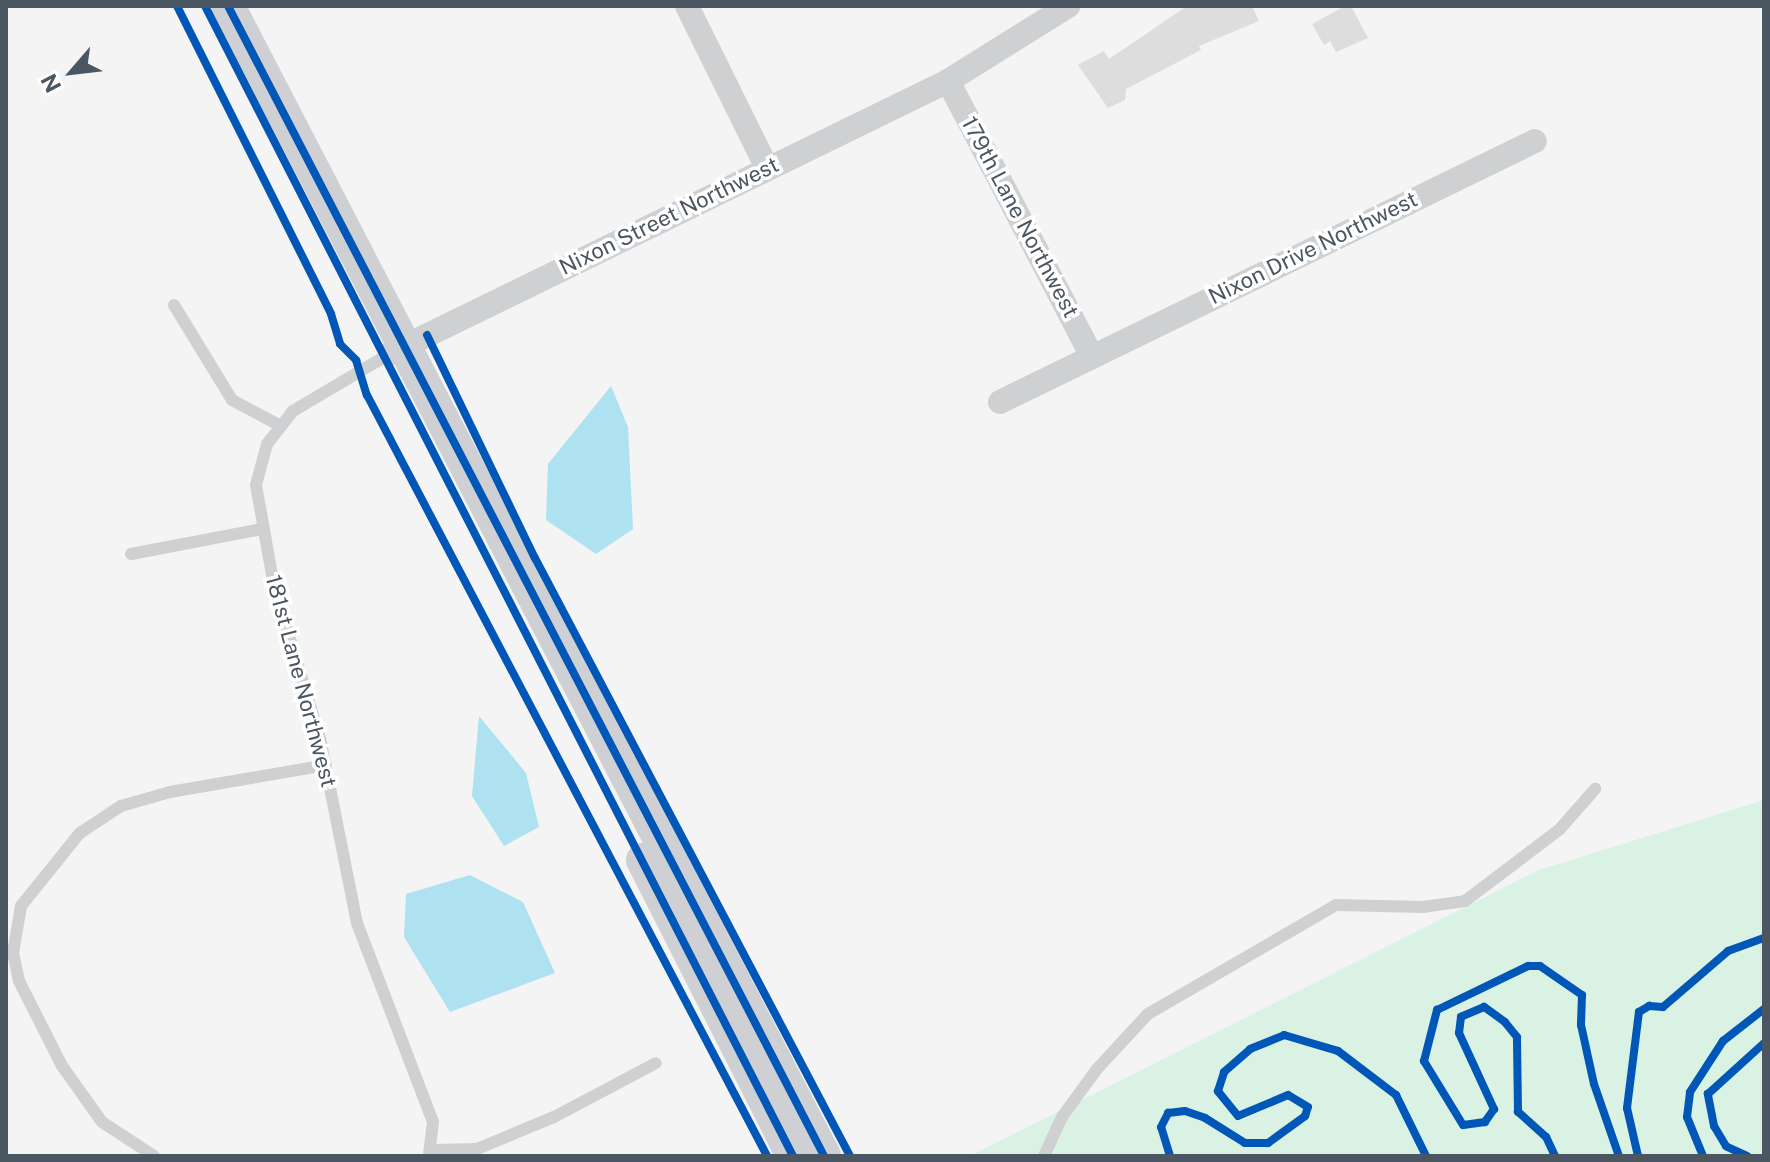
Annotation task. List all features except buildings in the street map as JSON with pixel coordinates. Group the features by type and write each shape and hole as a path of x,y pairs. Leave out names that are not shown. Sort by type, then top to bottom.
{"main road":[{"path":"205,6 824,1156"},
{"path":"228,6 392,352 793,1156"}],"street":[{"path":"687,6 767,168"},
{"name":"Nixon Street Northwest","path":"392,352 948,81 1068,6"},
{"name":"179th Lane Northwest","path":"948,81 1091,354"},
{"name":"Nixon Drive Northwest","path":"1000,402 1091,354 1535,141"}],"lane":[{"path":"174,305 232,400 279,425"},
{"name":"181st Lane Northwest","path":"392,352 338,380 279,425 259,464 262,529 326,765 357,923 433,1122 430,1153"},
{"path":"131,554 262,529"},
{"path":"154,1156 102,1122 62,1066 19,981 13,953 21,906 80,833 121,806 170,792 326,765"},
{"path":"1044,1156 1062,1117 1148,1014 1336,905 1423,907 1465,901 1559,830 1595,789"},
{"path":"430,1153 477,1149 554,1117 656,1063"}],"green space":[{"path":"1764,800 1764,1156 970,1156 1539,870"}],"water":[{"path":"611,386 628,427 633,529 596,554 546,520 548,464"},
{"path":"479,716 526,773 539,827 504,846 472,796"},
{"path":"470,875 523,902 555,973 450,1012 404,937 406,894"}],"cycle path":[{"path":"177,6 331,314 340,344 356,360 367,395 767,1156"},
{"path":"205,6 793,1156"},
{"path":"228,6 824,1156"},
{"path":"427,335 535,558 850,1156"},
{"path":"1638,1156 1627,1108 1639,1012 1649,1006 1663,1007 1728,951 1764,938"},
{"path":"1555,1156 1546,1137 1518,1112 1517,1037 1505,1022 1484,1007 1461,1017 1459,1033 1494,1109 1485,1122 1463,1125 1424,1061 1437,1010 1528,966 1540,966 1582,995 1581,1025 1594,1084 1619,1156"},
{"path":"1703,1156 1687,1117 1690,1092 1723,1041 1764,1009"},
{"path":"1170,1156 1161,1127 1168,1113 1185,1111 1205,1118 1245,1143 1268,1143 1305,1116 1308,1107 1288,1095 1238,1116 1218,1091 1224,1072 1250,1049 1284,1035 1338,1051 1396,1095 1426,1156"},
{"path":"1747,1156 1726,1146 1714,1126 1708,1094 1764,1043"}]}
